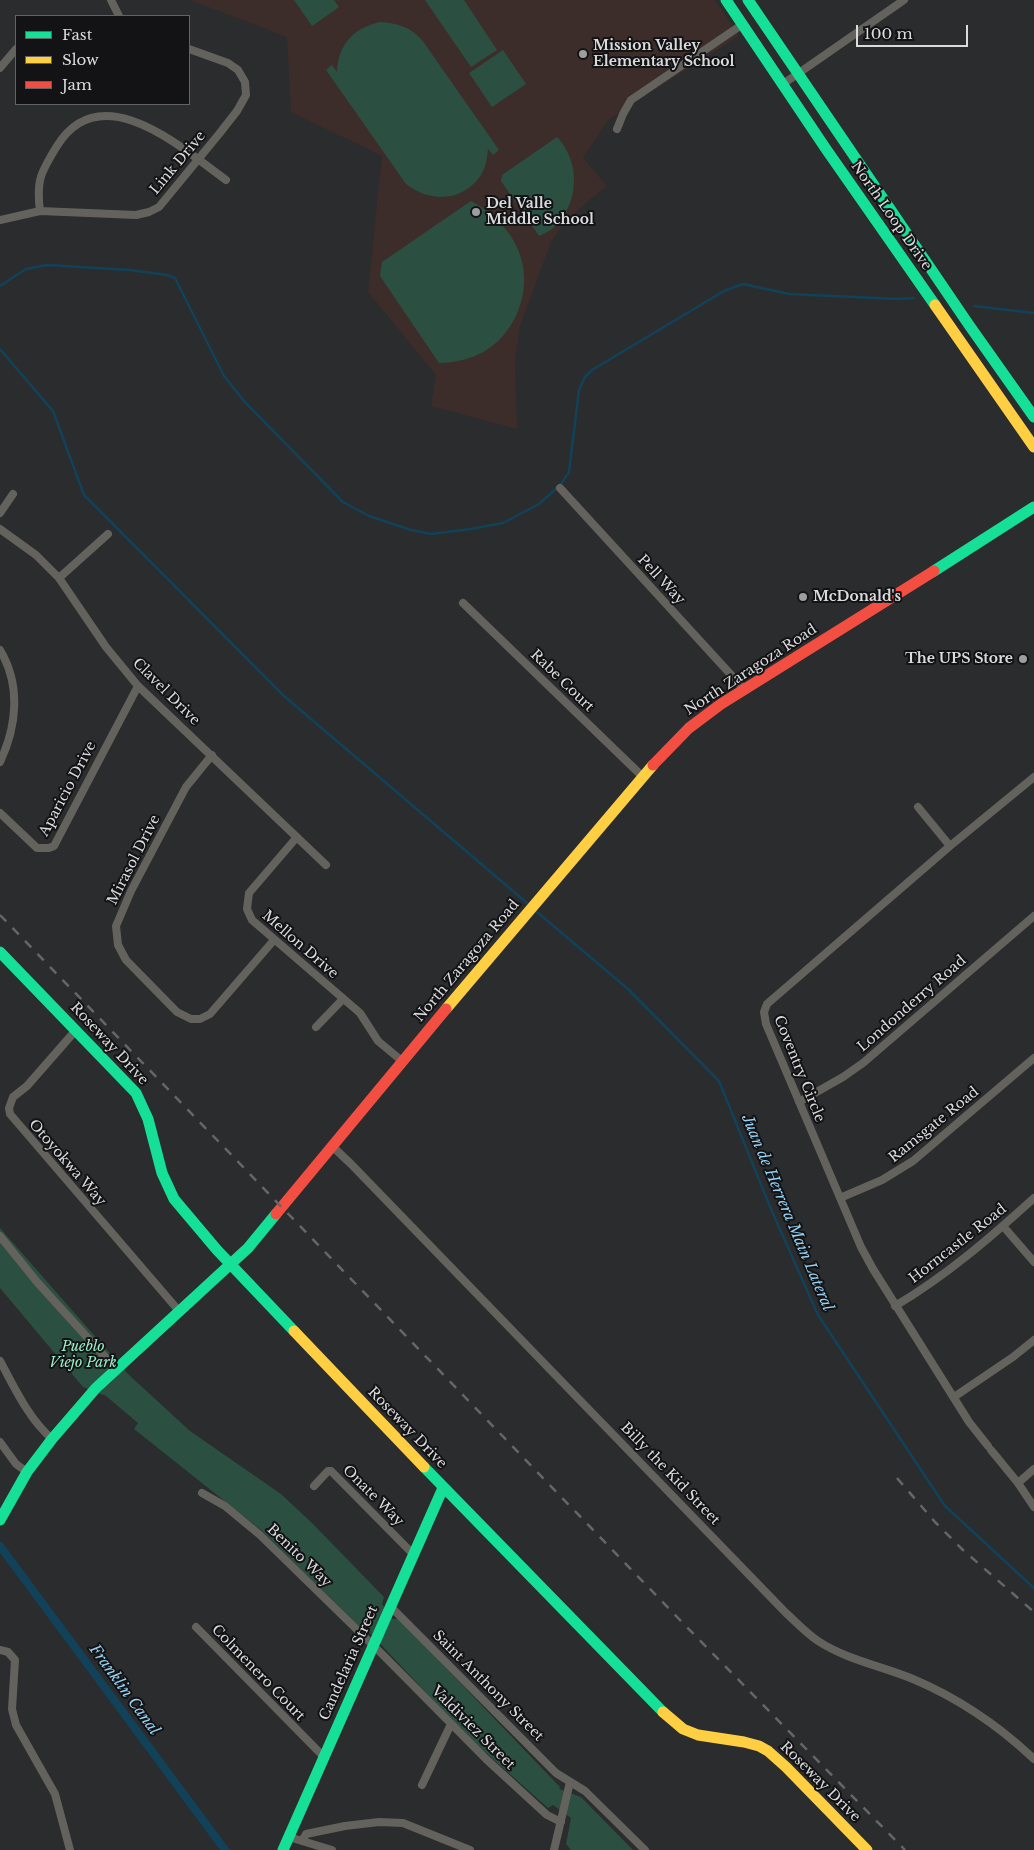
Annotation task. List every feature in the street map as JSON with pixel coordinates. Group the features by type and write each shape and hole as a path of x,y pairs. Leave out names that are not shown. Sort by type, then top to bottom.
{"main road":[{"name":"North Loop Drive","path":"726,0 1034,447"},
{"name":"North Loop Drive","path":"748,0 969,325 1034,417"},
{"path":"955,334 969,325"},
{"name":"North Zaragoza Road","path":"1,1518 27,1472 52,1439 96,1388 248,1248 402,1061 670,746 708,713 744,689 1034,507"},
{"path":"1018,518 1034,515"},
{"name":"Roseway Drive","path":"0,952 136,1093 148,1120 158,1162 169,1192 193,1222 231,1265 443,1488 670,1719 698,1735 744,1742 768,1750 867,1850"},
{"name":"Candelaria Street","path":"283,1850 443,1488"}],"street":[{"path":"112,0 119,15"},
{"path":"783,84 904,0"},
{"path":"617,129 631,100 743,24"},
{"name":"Link Drive","path":"0,220 40,211 136,215 159,207 237,111 244,101 247,88 243,76 235,67 190,49"},
{"path":"0,68 15,51"},
{"path":"40,211 38,182 45,165 62,137 70,129 94,117 116,117 160,132 226,180"},
{"name":"Pell Way","path":"560,488 744,689"},
{"path":"0,513 12,494"},
{"name":"Clavel Drive","path":"0,529 36,556 59,578 106,648 138,686 326,865"},
{"path":"59,578 108,534"},
{"name":"Rabe Court","path":"463,603 643,777"},
{"path":"0,650 12,678 15,692 15,709 7,748 0,762"},
{"name":"Aparicio Drive","path":"0,813 37,848 54,846 138,686"},
{"name":"Mirasol Drive","path":"212,755 186,787 131,891 116,926 118,946 126,960 177,1012 191,1019 200,1019 210,1014 274,940"},
{"name":"Coventry Circle","path":"1034,777 950,846 766,1006 764,1012 766,1024 872,1269 969,1422 1018,1483 1034,1507"},
{"path":"918,807 950,846"},
{"name":"Mellon Drive","path":"297,837 252,890 248,896 246,909 249,915 274,940 360,1013 382,1045 402,1061"},
{"name":"Londonderry Road","path":"799,1102 843,1077 863,1063 1034,916"},
{"path":"316,1026 343,999"},
{"name":"Otoyokwa Way","path":"76,1030 27,1086 13,1097 9,1108 10,1114 179,1311"},
{"name":"Ramsgate Road","path":"840,1198 882,1180 913,1161 1034,1058"},
{"name":"Billy the Kid Street","path":"332,1146 809,1634 838,1652 915,1680 956,1700 998,1728 1034,1759"},
{"name":"Horncastle Road","path":"895,1306 929,1284 1003,1226 1034,1198"},
{"path":"1003,1226 1034,1262"},
{"path":"0,1236 37,1282 116,1369"},
{"path":"954,1397 1013,1357 1034,1340"},
{"path":"0,1361 39,1428 52,1439"},
{"path":"0,1442 16,1464 27,1472"},
{"path":"1018,1483 1034,1470"},
{"name":"Onate Way","path":"314,1486 328,1471 331,1472 414,1555"},
{"name":"Benito Way","path":"202,1493 225,1506 260,1535 373,1646"},
{"name":"Saint Anthony Street","path":"390,1606 556,1772 585,1791 645,1850"},
{"name":"Colmenero Court","path":"196,1627 324,1758"},
{"name":"Valdiviez Street","path":"373,1646 486,1759 547,1815 561,1822"},
{"path":"0,1650 12,1654 15,1660 13,1716 16,1725 55,1794 70,1850"},
{"path":"422,1784 451,1724"},
{"path":"555,1850 570,1782"},
{"path":"302,1841 306,1834 320,1830 386,1822 415,1826 470,1850"},
{"path":"289,1837 332,1850"}],"shaded area":[{"name":"Del Valle Middle School","path":"190,0 715,0 739,36 609,119 583,158 607,186 563,224 551,242 520,326 515,359 517,429 431,406 436,375 368,292 382,156 291,112 287,37"}],"green space":[{"path":"294,0 334,0 339,7 312,26"},
{"path":"425,0 464,0 497,50 471,67"},
{"path":"380,22 392,23 403,27 413,32 422,40 499,150 493,155 488,149 481,175 474,184 456,195 436,197 415,190 406,184 326,70 332,65 337,72 340,53 349,39 362,28"},
{"path":"503,50 526,84 492,107 469,73"},
{"path":"557,137 570,157 573,168 573,191 570,203 558,223 549,231 539,236 501,181 502,175"},
{"path":"471,201 499,222 510,235 518,249 523,265 522,298 510,327 494,345 464,360 439,363 380,276 382,262"},
{"name":"Pueblo Viejo Park","path":"0,1228 128,1374 190,1431 281,1494 312,1523 384,1597 382,1604 392,1619 399,1619 560,1787 559,1789 581,1797 633,1850 571,1850 566,1844 571,1818 553,1805 548,1808 467,1736 369,1632 366,1633 261,1530 134,1429 138,1423 106,1396 83,1387 0,1288"}],"waterway":[{"path":"0,286 26,269 47,265 130,270 167,275 175,278 224,376 244,401 343,502 369,516 411,530 431,534 503,523 539,504 561,484 569,472 579,390 585,377 592,370 724,291 743,284 789,294 897,299 914,298"},
{"path":"974,306 1034,313"},
{"path":"0,349 53,411 84,495 284,696 527,903"},
{"name":"Juan de Herrera Main Lateral","path":"537,912 628,989 719,1081 771,1209 818,1315 945,1506 1034,1588"},
{"name":"Franklin Canal","path":"0,1546 225,1850"}],"railway":[{"path":"0,915 678,1618 905,1850"},
{"path":"897,1478 935,1522 963,1550 1034,1612"}],"traffic: fast":[{"path":"726,0 826,149 935,305"},
{"path":"748,0 969,325 1034,417"},
{"path":"934,571 1034,507"},
{"path":"0,952 136,1093 148,1119 162,1173 174,1199 217,1250 294,1331"},
{"path":"0,1520 27,1472 52,1439 96,1388 248,1248 276,1214"},
{"path":"424,1467 663,1712"},
{"path":"283,1850 443,1488"}],"traffic: slow":[{"path":"935,305 1034,447"},
{"path":"446,1009 653,765"},
{"path":"294,1331 424,1467"},
{"path":"663,1712 683,1729 698,1735 744,1742 759,1746 768,1751 867,1850"}],"traffic: jam":[{"path":"653,765 689,728 721,704 934,571"},
{"path":"276,1214 446,1009"}],"place":[{"name":"Mission Valley Elementary School","path":"583,54"},
{"name":"Del Valle Middle School","path":"476,212"},
{"name":"McDonald's","path":"803,597"},
{"name":"The UPS Store","path":"1023,659"}]}
